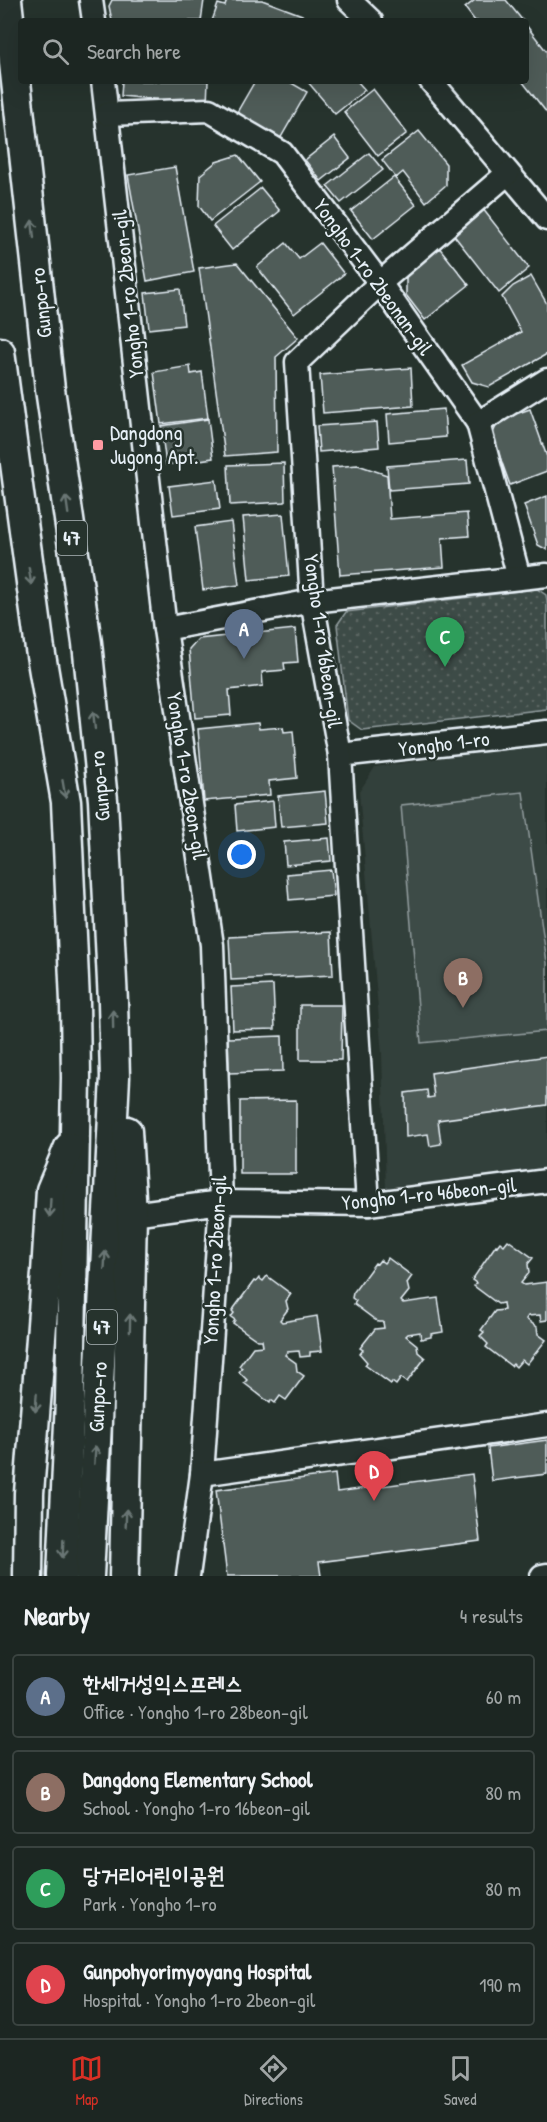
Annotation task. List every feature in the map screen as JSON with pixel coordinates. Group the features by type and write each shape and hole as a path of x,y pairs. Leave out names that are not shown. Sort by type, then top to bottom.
{"main road":[{"name":"Gunpo-ro","path":"7,0 50,389 87,643 102,789 115,1077 89,1576"},
{"name":"Gunpo-ro","path":"0,352 40,649 66,802 75,1002 75,1134 70,1401 62,1576"},
{"path":"115,1077 128,1136 132,1214 123,1576"},
{"name":"47","path":"28,1576 29,1493 46,1284 51,1190 75,1134"}],"street":[{"path":"91,0 94,18"},
{"path":"349,0 368,18"},
{"name":"Yongho 1-ro 2beon-gil","path":"103,84 165,629 212,945 221,1202 202,1474 188,1576"},
{"path":"434,84 547,219"},
{"name":"Yongho 1-ro 2beonan-gil","path":"108,114 209,110 282,153 380,283 478,423 519,578"},
{"name":"Yongho 1-ro 16beon-gil","path":"368,1204 340,756 312,601 297,362 380,283 508,173"},
{"path":"478,423 547,380"},
{"path":"165,629 312,601 547,575"},
{"name":"Yongho 1-ro","path":"340,756 547,732"},
{"name":"Yongho 1-ro 46beon-gil","path":"132,1214 221,1202 368,1204 547,1181"},
{"path":"202,1474 547,1425"},
{"path":"542,1576 547,1575"}],"shaded area":[{"path":"537,589 546,595 547,600 547,709 362,730 348,720 337,625 346,612"},
{"path":"547,743 547,1171 386,1189 382,1054 359,792 375,767"},
{"path":"523,792 547,963 547,1031 421,1043 401,805"}],"building":[{"path":"112,0 204,0 201,18 111,18 109,6"},
{"path":"227,0 262,0 304,18 213,18 218,4 225,6"},
{"path":"475,0 506,0 521,18 473,18 465,8"},
{"path":"529,29 547,52 547,113 524,84 529,84"},
{"path":"122,84 208,84 207,104 121,96"},
{"path":"253,84 293,84 307,92 280,139 236,114"},
{"path":"310,84 360,84 365,90 335,114"},
{"path":"373,89 407,133 378,156 344,112"},
{"path":"419,131 446,164 446,185 426,202 403,172 396,178 382,160"},
{"path":"334,137 350,158 321,181 305,160"},
{"path":"369,153 383,170 341,203 327,186"},
{"path":"238,155 260,182 210,221 199,206 200,175 216,162"},
{"path":"175,167 194,272 147,281 128,175"},
{"path":"394,177 416,205 373,239 351,211"},
{"path":"261,188 280,211 232,250 213,226"},
{"path":"479,204 529,268 499,293 449,229"},
{"path":"286,243 299,259 320,243 344,274 294,314 257,267"},
{"path":"438,246 469,285 425,320 406,295 406,271"},
{"path":"237,263 298,338 276,357 277,452 225,456 199,268"},
{"path":"531,276 547,304 547,354 489,387 472,382 462,365 521,332 502,297 513,286"},
{"path":"180,289 184,325 149,329 145,293"},
{"path":"190,366 191,374 202,372 208,418 161,424 154,372"},
{"path":"411,368 413,406 323,413 320,375"},
{"path":"444,409 446,437 389,442 387,414"},
{"path":"530,409 547,457 547,471 510,485 492,435 499,420"},
{"path":"208,419 213,458 166,465 161,426"},
{"path":"377,422 379,447 319,452 317,426"},
{"path":"467,460 469,484 389,490 387,466"},
{"path":"284,463 285,502 230,505 228,465"},
{"path":"358,465 387,475 390,519 467,513 469,536 442,538 444,567 340,575 332,467"},
{"path":"216,480 220,509 173,515 169,486"},
{"path":"547,496 547,550 538,545 524,505"},
{"path":"283,514 289,576 249,580 243,517"},
{"path":"231,522 239,585 203,590 195,527"},
{"path":"295,629 298,662 284,663 285,670 262,672 263,686 229,690 231,715 195,718 189,649 198,639"},
{"path":"258,723 259,729 283,727 284,732 293,731 297,778 269,781 270,795 204,801 198,729"},
{"path":"325,791 328,823 281,827 278,796"},
{"path":"273,801 275,827 237,831 235,805"},
{"path":"329,838 331,861 286,865 284,842"},
{"path":"331,870 334,896 289,900 287,874"},
{"path":"331,932 333,975 231,980 229,937"},
{"path":"273,985 275,1029 233,1030 231,987"},
{"path":"300,1005 342,1005 341,1060 300,1060"},
{"path":"282,1036 283,1071 229,1073 228,1038"},
{"path":"547,1056 547,1105 438,1120 441,1144 430,1146 428,1134 406,1137 405,1093 427,1090 428,1098 434,1097 431,1073"},
{"path":"296,1100 296,1174 240,1174 240,1101"},
{"path":"508,1240 533,1258 528,1264 529,1273 521,1283 524,1285 547,1282 547,1320 541,1321 540,1315 528,1316 526,1319 537,1327 538,1334 546,1340 527,1364 522,1360 516,1367 513,1364 511,1366 486,1347 488,1344 480,1336 484,1332 481,1330 495,1311 504,1310 503,1303 498,1304 474,1286 476,1283 472,1280 496,1245 500,1242 504,1245"},
{"path":"388,1258 412,1276 407,1283 409,1291 401,1301 403,1303 438,1298 443,1332 421,1339 420,1332 406,1336 417,1345 418,1352 425,1358 407,1382 401,1378 396,1385 392,1382 391,1384 365,1365 367,1362 360,1354 363,1350 360,1348 375,1329 384,1328 383,1322 378,1322 354,1304 356,1301 352,1298 353,1293 375,1263 377,1264 380,1260 384,1263"},
{"path":"267,1276 291,1294 286,1301 288,1309 280,1320 282,1322 317,1316 322,1351 310,1352 310,1356 300,1357 299,1351 287,1352 285,1355 296,1363 297,1371 304,1376 286,1400 280,1396 275,1403 271,1400 270,1403 244,1383 247,1380 239,1372 242,1368 239,1366 253,1347 263,1346 262,1340 257,1340 233,1323 235,1320 231,1317 234,1313 232,1311 254,1281 256,1282 259,1278 263,1281"},
{"path":"547,1440 547,1474 492,1481 488,1448"},
{"path":"335,1474 337,1492 472,1474 480,1541 319,1562 321,1576 227,1576 216,1490"}],"place":[{"name":"Dangdong Jugong Apt.","path":"98,445"},
{"name":"한세거성익스프레스","path":"244,659"},
{"name":"당거리어린이공원","path":"445,667"},
{"name":"Dangdong Elementary School","path":"463,1008"},
{"name":"Gunpohyorimyoyang Hospital","path":"374,1501"}]}
